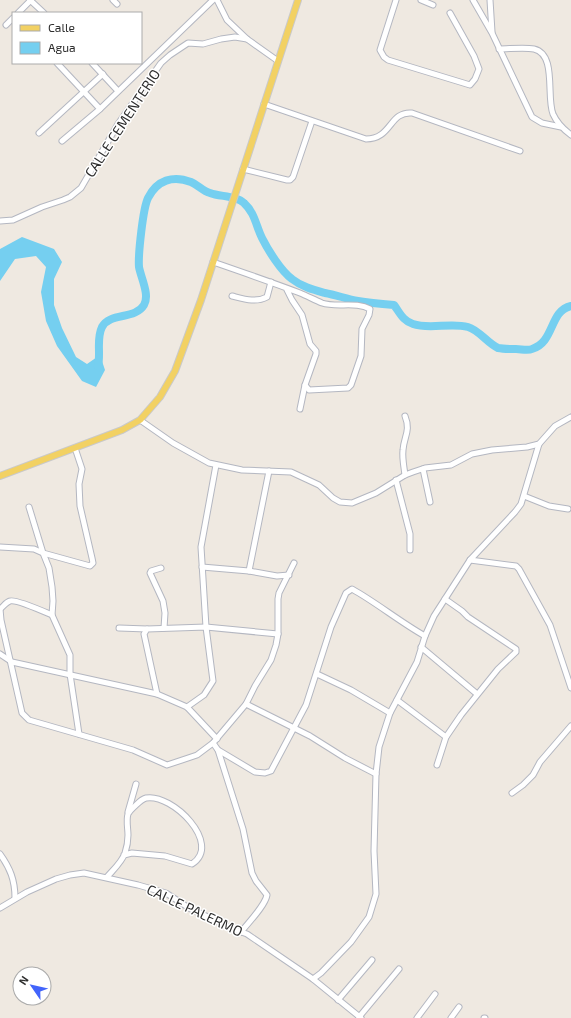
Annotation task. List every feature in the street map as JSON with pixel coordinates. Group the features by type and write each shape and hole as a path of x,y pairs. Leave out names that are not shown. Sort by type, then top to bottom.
{"main road":[{"path":"0,476 122,430 140,420 160,397 175,371 201,300 298,0"}],"street":[{"path":"19,12 31,0 43,12"},
{"path":"62,140 100,108 213,0"},
{"path":"217,0 227,20 248,39 278,61"},
{"path":"396,0 380,50 384,57 388,60 470,85 475,79 479,68 450,13"},
{"path":"421,0 433,5"},
{"path":"474,0 492,33 532,117 542,123 560,127"},
{"path":"490,0 492,33"},
{"path":"6,25 12,19"},
{"name":"CALLE CEMENTERIO","path":"0,222 13,220 42,207 63,200 76,193 81,188 118,124 161,63 170,55 188,43 203,44 235,37 248,39"},
{"path":"499,49 534,49 543,55 549,70 550,105 554,117 560,127 571,135"},
{"path":"154,56 161,63"},
{"path":"58,64 100,108"},
{"path":"93,64 118,91"},
{"path":"39,133 103,74"},
{"path":"264,104 361,138 371,139 384,134 398,116 405,113 412,113 520,151"},
{"path":"243,169 290,180 293,177 312,121"},
{"path":"213,262 271,282 327,304 334,306 365,306 370,309 369,315 362,329 361,356 351,385 348,388 309,390 306,385"},
{"path":"232,296 252,300 262,299 267,297 271,282"},
{"path":"286,288 302,315 310,344 316,351 300,409"},
{"path":"405,416 408,432 403,448 405,475"},
{"path":"313,979 321,973 351,942 369,918 376,894 374,851 376,774 379,747 390,713 417,662 425,636 434,616 470,560 521,504 539,444 555,426 571,417"},
{"path":"140,420 173,443 216,465 242,470 291,472 319,485 333,498 340,502 352,502 364,498 376,493 405,475 423,469 451,466 472,454 539,444"},
{"path":"0,547 34,549 87,566 90,566 93,563 80,506 79,484 82,469 75,448"},
{"path":"187,707 204,695 213,681 206,627 201,547 216,465"},
{"path":"423,469 430,502"},
{"path":"249,571 269,471"},
{"path":"396,480 410,534 410,550"},
{"path":"524,496 549,506 568,509"},
{"path":"29,507 48,568 52,587 52,615 70,655 70,674 79,734"},
{"path":"470,560 516,566 519,569 550,625 571,688"},
{"path":"52,615 12,600 7,602 0,609 1,620 12,662 22,713 25,717 29,720 140,752 167,765 197,755 215,741 246,704 271,660 276,646 278,634 279,593 294,563"},
{"path":"202,567 249,571 277,576 289,575"},
{"path":"161,568 151,571 150,575 163,601 165,613 164,628"},
{"path":"218,750 255,772 265,773 271,771 306,705 331,627 346,593 352,589 425,636"},
{"path":"437,765 446,737 477,694 498,669 516,652 516,649 468,618 462,611 445,599"},
{"path":"118,628 147,629 206,627 278,634"},
{"path":"147,629 144,634 157,694"},
{"path":"421,647 477,694"},
{"path":"0,654 12,662 157,694 187,707 215,741 243,829 252,873 256,881 267,895 261,907 241,932"},
{"path":"317,674 351,690 390,713"},
{"path":"397,700 446,737"},
{"path":"246,704 310,736 344,758 376,774"},
{"path":"512,793 533,775 540,762 571,726"},
{"path":"107,877 124,855 128,837 129,805 136,784"},
{"path":"124,855 132,853 166,856 192,864 200,855 202,844 201,839 190,821 177,808 168,802 157,799 144,799 135,806 128,815"},
{"path":"0,854 13,876 15,898"},
{"name":"CALLE PALERMO","path":"0,908 15,898 56,879 70,875 84,874 107,877 119,882 138,885 166,893 189,908 247,934 313,979 360,1017"},
{"path":"338,1000 372,960"},
{"path":"360,1017 399,969"},
{"path":"417,1018 435,994"},
{"path":"451,1018 460,1006"}],"water":[{"path":"22,237 54,249 62,262 54,279 54,305 62,328 76,357 87,364 100,355 105,370 96,387 82,381 57,346 46,321 41,292 46,267 36,256 15,259 0,281 0,249"}],"waterway":[{"path":"98,366 99,336 102,327 111,319 135,313 140,310 146,301 146,291 139,267 144,211 148,198 156,187 161,183 172,179 191,182 207,192 241,200 253,215 262,238 279,266 296,282 312,289 354,300 394,305 404,319 413,324 420,326 454,325 468,327 476,331 498,348 529,350 545,340 559,314 564,309 571,306"}]}
